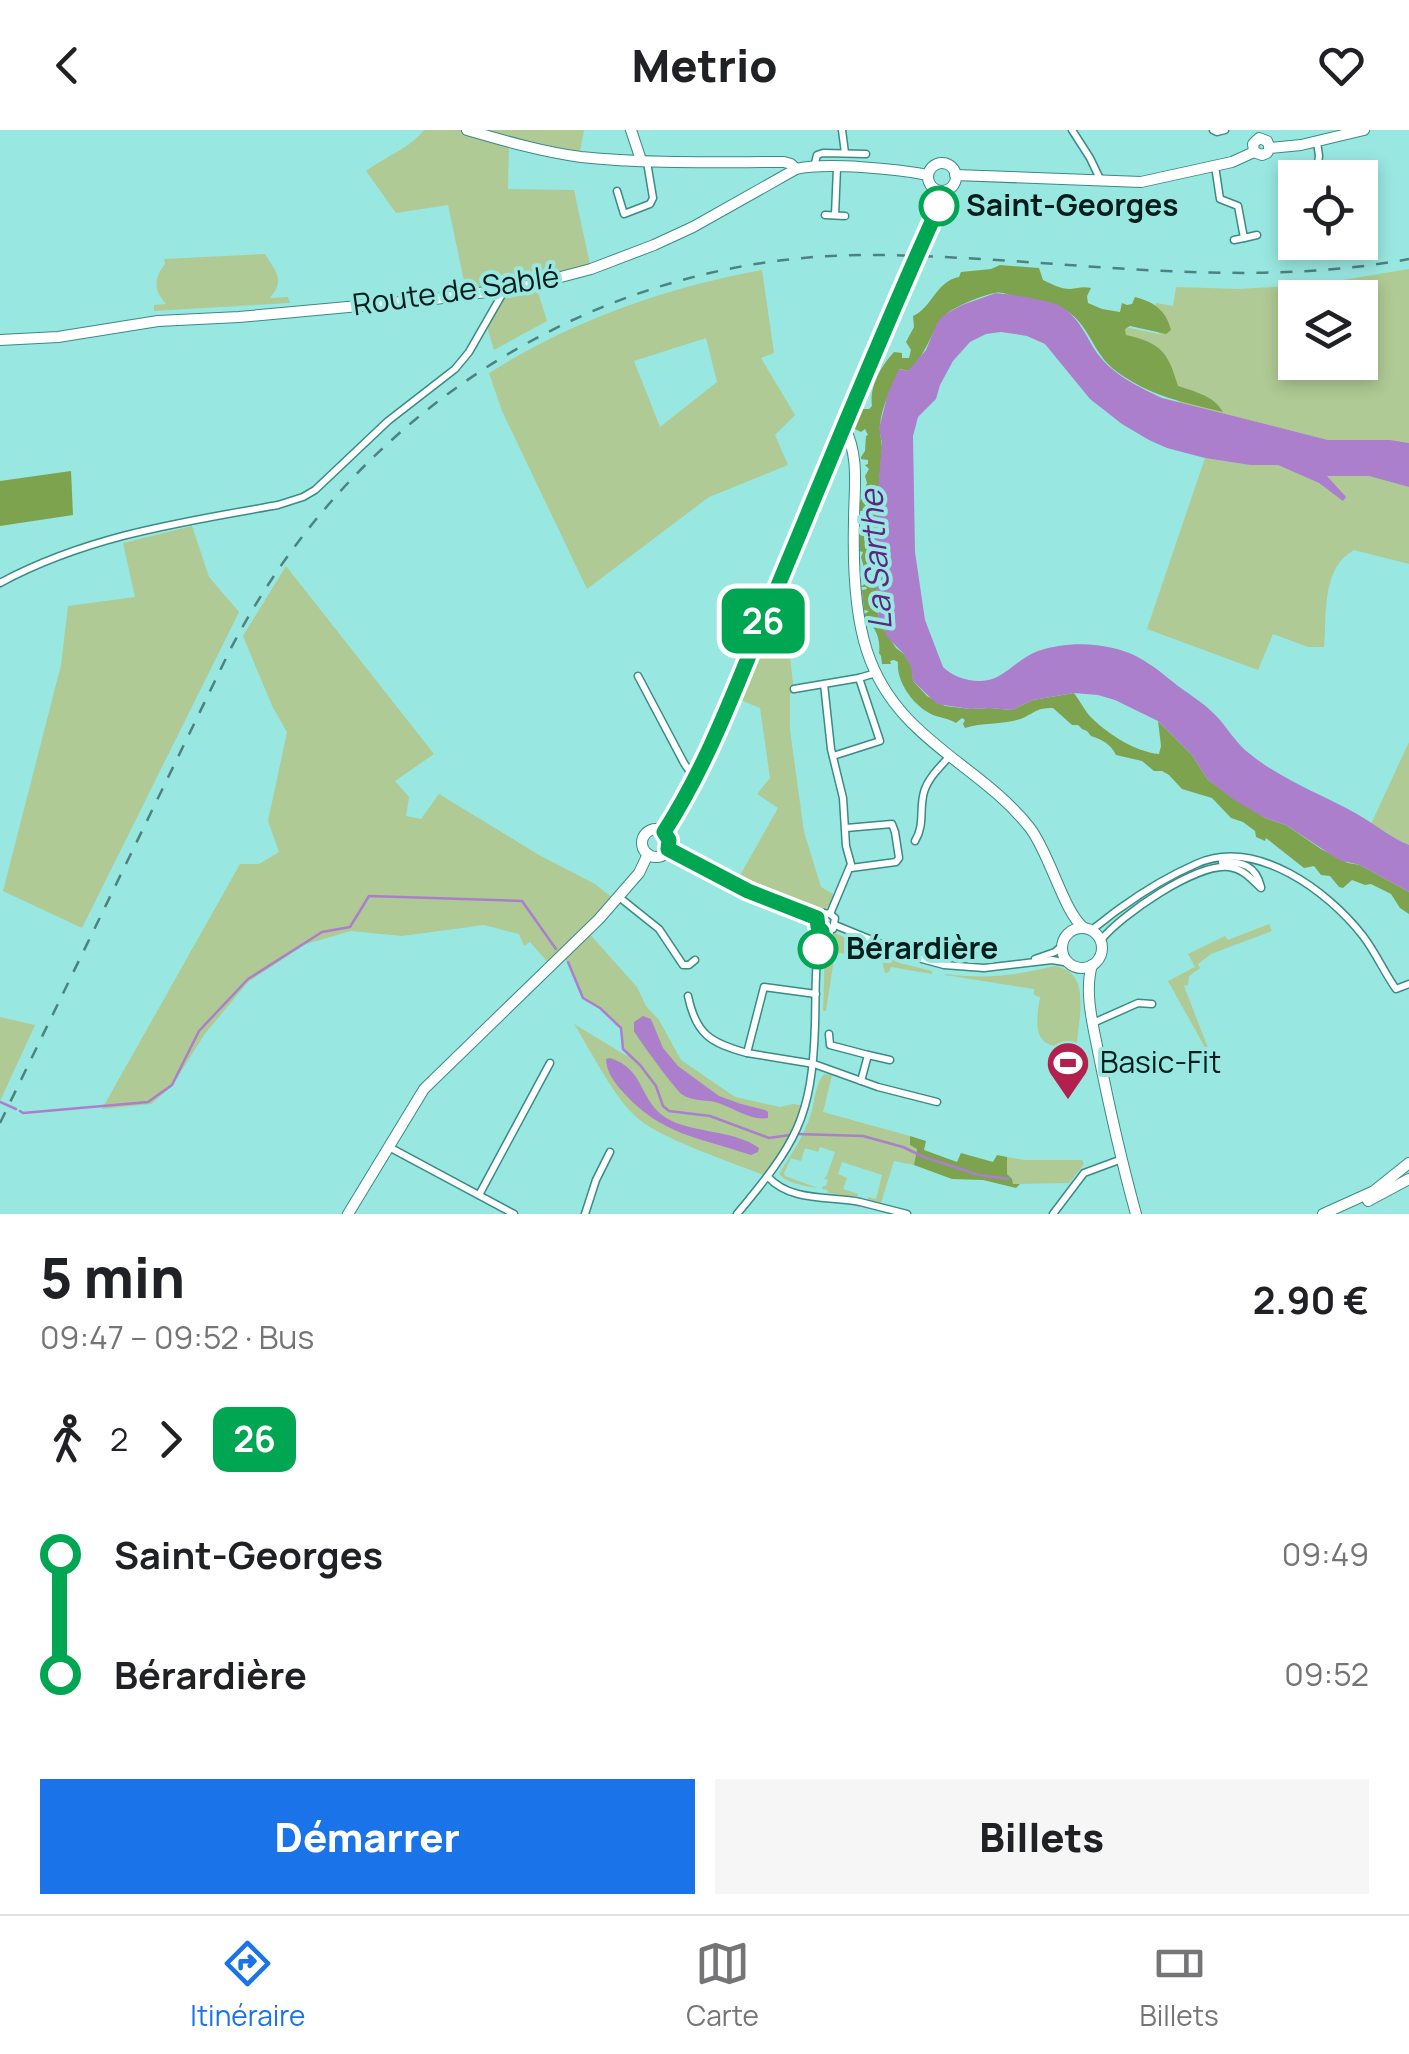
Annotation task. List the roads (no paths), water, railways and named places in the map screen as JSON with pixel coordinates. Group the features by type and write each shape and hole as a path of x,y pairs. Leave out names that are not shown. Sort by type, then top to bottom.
{"street":[{"path":"468,130 579,156 784,162 796,169"},
{"path":"617,191 624,214 650,204 654,198 632,130"},
{"path":"842,130 845,154"},
{"path":"1072,130 1101,182"},
{"path":"1213,130 1225,130"},
{"path":"1270,148 1364,130"},
{"path":"1254,152 1253,144 1259,134 1270,148"},
{"path":"1316,142 1319,160"},
{"path":"1254,152 1262,156 1270,148"},
{"path":"955,175 1154,181 1254,152"},
{"path":"814,166 820,154 866,154"},
{"path":"944,164 955,175 952,186 941,191 932,188 928,175 932,168 944,164"},
{"name":"Route de Sablé","path":"0,340 70,336 140,323 505,290 591,269 654,246 796,169 814,166 928,175"},
{"path":"1214,166 1220,199 1238,206 1244,238"},
{"path":"834,215 837,168"},
{"path":"664,832 685,802 748,659 941,203 941,191"},
{"path":"825,215 844,216"},
{"path":"1234,240 1257,236"},
{"path":"0,583 43,562 123,534 303,497 388,421 455,369 470,352 505,290"},
{"path":"844,426 856,466 854,545 858,602 868,652 887,693 918,730 1019,815 1043,847 1075,920 1101,940"},
{"path":"794,689 877,672"},
{"path":"638,676 695,778"},
{"path":"833,756 880,741 859,678"},
{"path":"824,684 850,868 830,914"},
{"path":"914,840 921,831 925,790 949,757"},
{"path":"846,828 892,824 899,856 896,862 850,868"},
{"path":"656,829 664,832 669,840 668,849 657,856 648,854 642,844 644,835 656,829"},
{"path":"668,849 748,891 817,918"},
{"path":"348,1214 424,1089 564,954 638,873 648,854"},
{"path":"1015,966 1055,952 1074,930 1087,929 1198,863 1245,858 1291,875 1320,894 1362,936 1396,989 1409,984"},
{"path":"1094,1028 1089,982 1092,965 1101,954 1101,940 1115,925 1136,908 1209,870 1236,869 1261,888 1253,869 1242,863 1223,862 1195,868"},
{"path":"1056,876 1068,923 1064,955 1083,987 1135,1210"},
{"path":"618,896 659,929 683,965 689,966 694,960"},
{"path":"830,914 835,918 835,926 822,931 817,918 830,914"},
{"path":"835,926 940,964 984,968 1052,960 1092,965"},
{"path":"737,1214 792,1143 808,1096 814,1064 822,931"},
{"path":"747,1053 764,986 816,994"},
{"path":"688,996 698,1027 724,1047 814,1064 937,1102"},
{"path":"1094,1028 1138,1003 1152,1004"},
{"path":"829,1034 830,1044 890,1060"},
{"path":"862,1081 868,1055"},
{"path":"479,1194 550,1063"},
{"path":"388,1147 514,1214"},
{"path":"585,1214 610,1152"},
{"path":"1054,1214 1084,1173 1122,1159"},
{"path":"1323,1214 1374,1191 1409,1163"},
{"path":"768,1177 797,1193 870,1210 907,1214"},
{"path":"1340,1214 1409,1180"}],"water":[{"name":"La Sarthe","path":"996,293 1046,301 1065,309 1111,368 1162,398 1328,440 1409,443 1409,487 1369,476 1327,476 1346,497 1343,501 1319,483 1278,465 1250,465 1167,448 1122,424 1090,399 1045,344 1027,336 986,334 970,342 953,361 936,399 918,417 913,436 915,552 925,620 943,667 962,678 985,681 1032,653 1056,646 1094,645 1132,654 1205,706 1262,763 1409,845 1409,892 1360,865 1339,860 1286,825 1234,800 1208,780 1192,755 1158,721 1115,700 1074,693 1033,700 1012,710 970,709 937,704 913,681 904,654 888,638 878,617 873,551 882,443 879,429 899,369 908,371 926,350 937,323 962,305"},
{"path":"643,1016 651,1019 663,1048 678,1066 719,1096 765,1110 768,1118 683,1095 634,1031 634,1022"},
{"path":"610,1058 629,1069 662,1115 683,1125 748,1142 759,1148 758,1152 751,1155 699,1139 652,1118 614,1081 606,1064"}],"waterway":[{"path":"20,1111 148,1102 172,1085 199,1031 248,979 322,932 350,927 369,896 522,901 556,949"},
{"path":"568,962 583,998 621,1028 623,1049 656,1086 663,1106 669,1111 710,1116 769,1138 790,1135"},
{"path":"0,1102 16,1109"},
{"path":"798,1134 863,1136 979,1175 1009,1179"}],"railway":[{"path":"0,1123 230,650 282,564 345,486 416,419 496,361 583,316 675,282 772,262 873,255 1141,270 1275,272 1409,259"}],"place":[{"name":"Saint-Georges","path":"939,206"},
{"name":"Bérardière","path":"818,949"},
{"name":"Basic-Fit","path":"1068,1101"}]}
